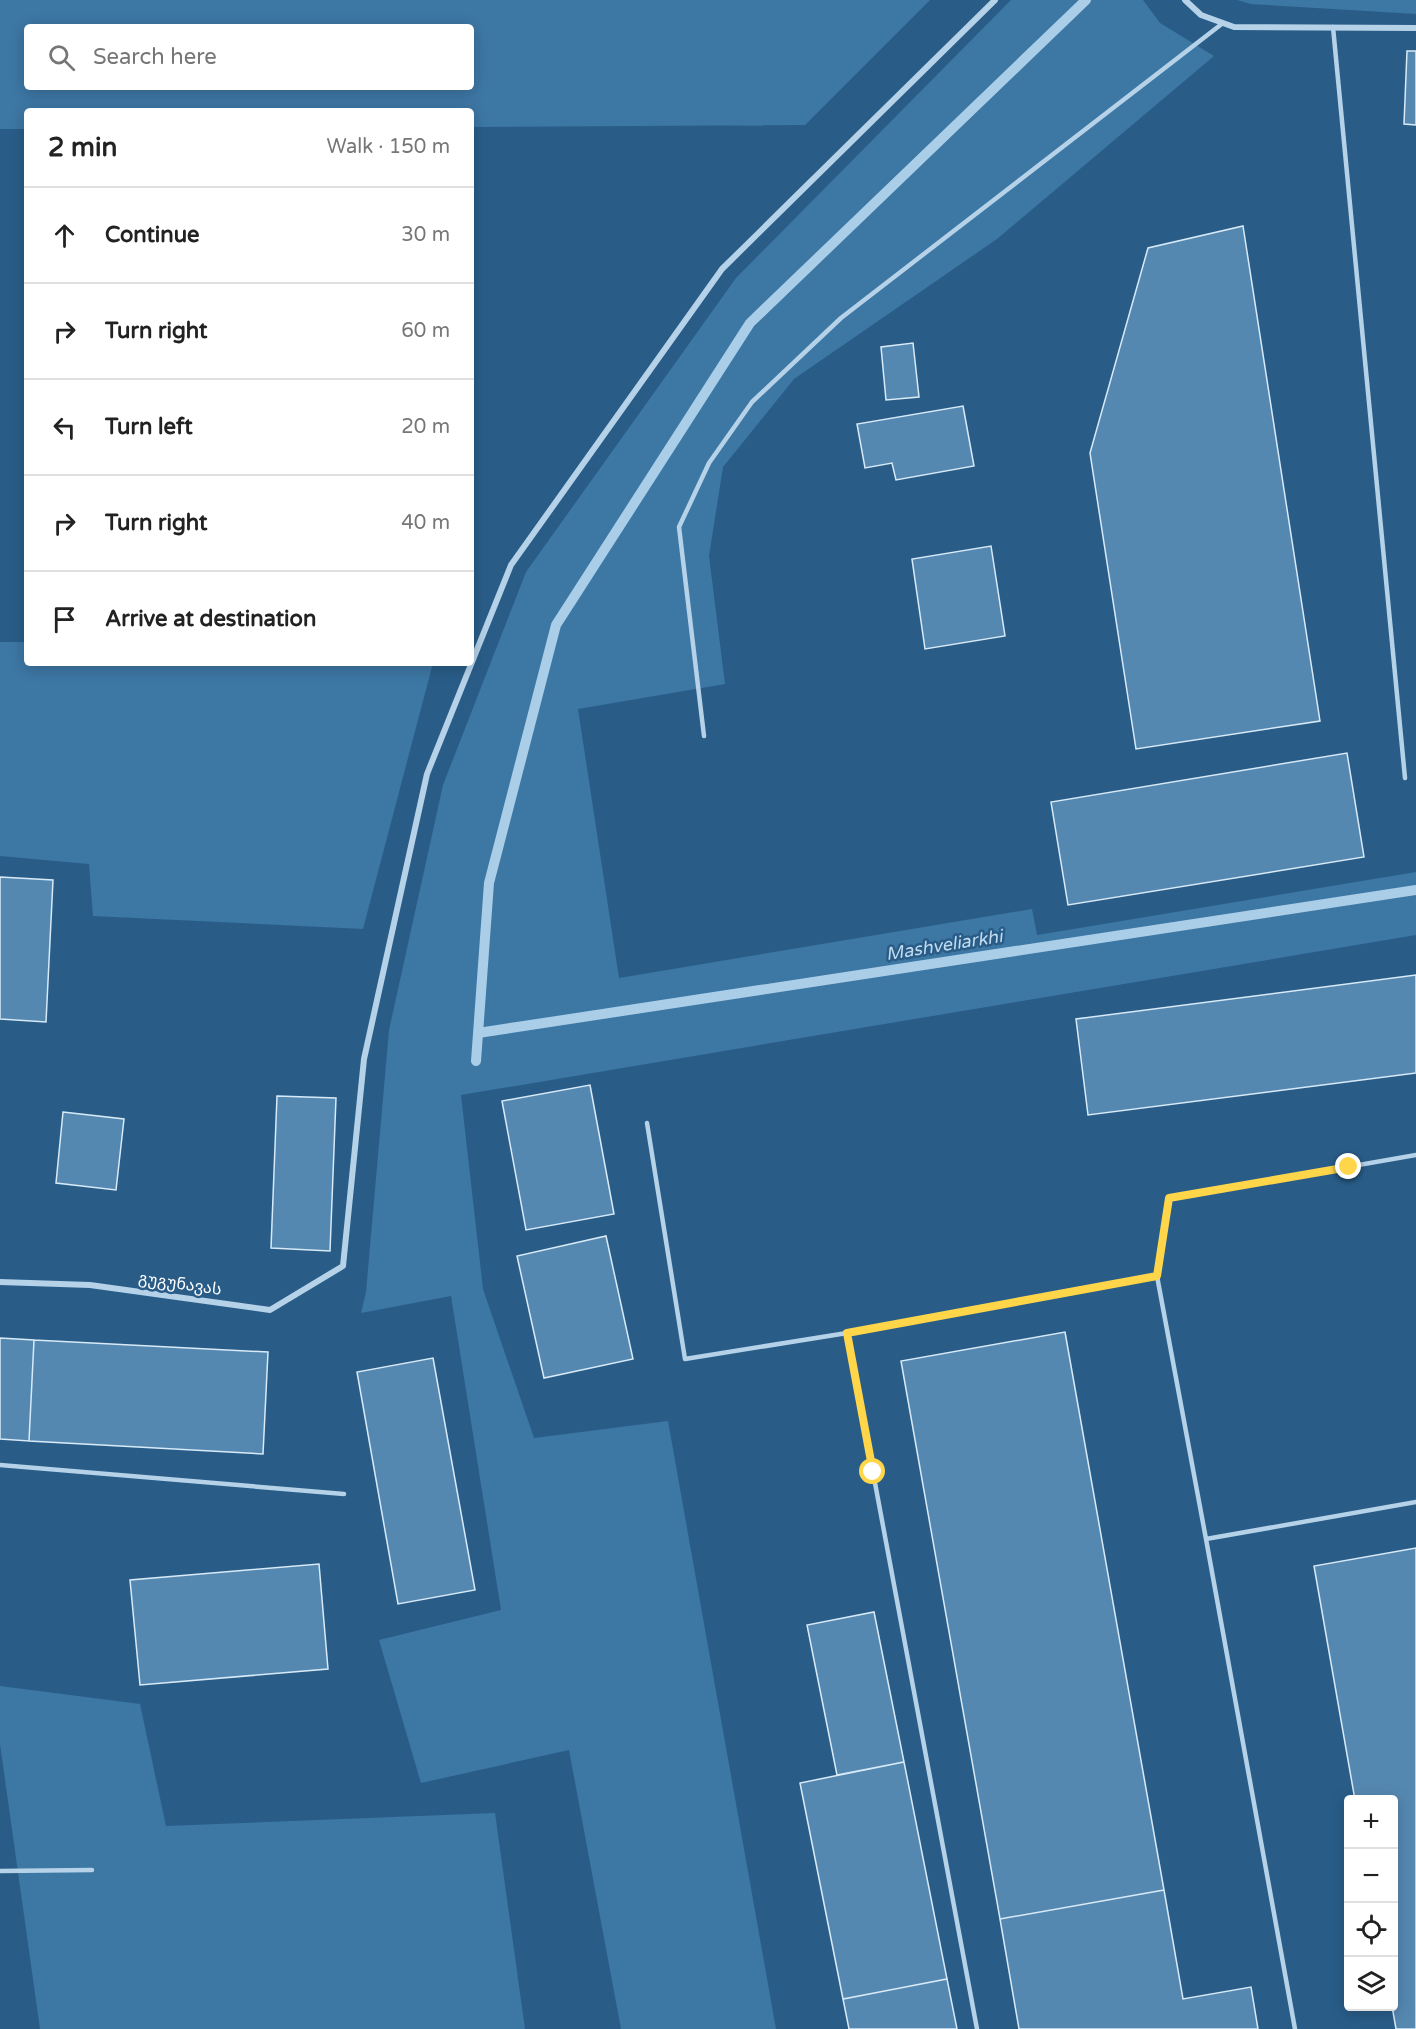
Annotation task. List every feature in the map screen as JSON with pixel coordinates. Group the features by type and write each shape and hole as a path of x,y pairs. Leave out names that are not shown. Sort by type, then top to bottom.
{"street":[{"name":"გუგუნავას","path":"474,657 511,565 722,268 995,0"},
{"path":"1185,0 1201,15 1234,27 1416,28"},
{"name":"გუგუნავას","path":"0,1282 90,1286 270,1310 343,1266 364,1059 427,774 470,666"}],"lane":[{"path":"704,736 679,527 709,463 752,402 842,318 1223,23"},
{"path":"1333,27 1406,778"},
{"path":"647,1123 685,1359 847,1333 1157,1276"},
{"path":"1295,2029 1157,1276 1169,1198 1416,1155"},
{"path":"847,1333 977,2029"},
{"path":"0,1465 345,1494"},
{"path":"1206,1539 1416,1502"},
{"path":"0,1871 92,1870"}],"shaded area":[{"path":"0,0 930,0 805,125 474,127 474,108 24,108 24,129 0,129"},
{"path":"1011,0 1143,0 1160,23 1214,56 997,239 794,379 723,467 709,556 725,684 578,709 619,978 1032,909 1037,935 1416,872 1416,935 461,1095 483,1289 534,1438 668,1421 776,2029 621,2029 569,1750 421,1783 379,1640 501,1610 451,1296 361,1313 366,1292 389,1030 443,785 526,572 736,278"},
{"path":"1237,0 1416,0 1416,14 1251,4"},
{"path":"0,642 24,642 24,666 432,666 363,929 93,916 89,864 0,856"},
{"path":"0,1686 140,1704 166,1826 495,1813 525,2029 40,2029 0,1744"}],"building":[{"path":"1407,51 1416,51 1416,125 1404,124"},
{"path":"1243,226 1320,721 1136,749 1090,453 1148,248"},
{"path":"913,343 919,397 886,400 881,347"},
{"path":"963,406 974,466 896,480 892,463 865,468 857,424"},
{"path":"991,546 1005,636 925,649 912,559"},
{"path":"1347,753 1364,857 1068,905 1051,802"},
{"path":"0,877 53,880 46,1022 0,1019"},
{"path":"1416,975 1416,1073 1088,1115 1076,1019"},
{"path":"590,1085 614,1214 526,1230 502,1101"},
{"path":"277,1096 336,1098 330,1251 271,1248"},
{"path":"63,1112 124,1119 116,1190 56,1183"},
{"path":"606,1236 633,1359 544,1378 517,1256"},
{"path":"1065,1332 1164,1890 1000,1919 901,1361"},
{"path":"0,1338 34,1340 29,1441 0,1439"},
{"path":"34,1340 268,1352 263,1454 29,1441"},
{"path":"433,1358 475,1590 398,1604 357,1372"},
{"path":"1416,1548 1416,2029 1396,2029 1393,2011 1398,2011 1398,1795 1354,1795 1314,1566"},
{"path":"319,1564 328,1669 140,1685 130,1580"},
{"path":"874,1612 904,1762 837,1775 807,1625"},
{"path":"904,1762 947,1979 843,1999 800,1783"},
{"path":"1164,1890 1183,1999 1251,1987 1258,2029 1019,2029 1000,1919"},
{"path":"947,1979 957,2029 849,2029 843,1999"}],"waterway":[{"path":"476,1061 489,883 556,625 750,323 1086,0"},
{"name":"Mashveliarkhi","path":"478,1033 1416,890"}],"route":[{"path":"873,1472 847,1333 1157,1276 1169,1198 1349,1167"}]}
